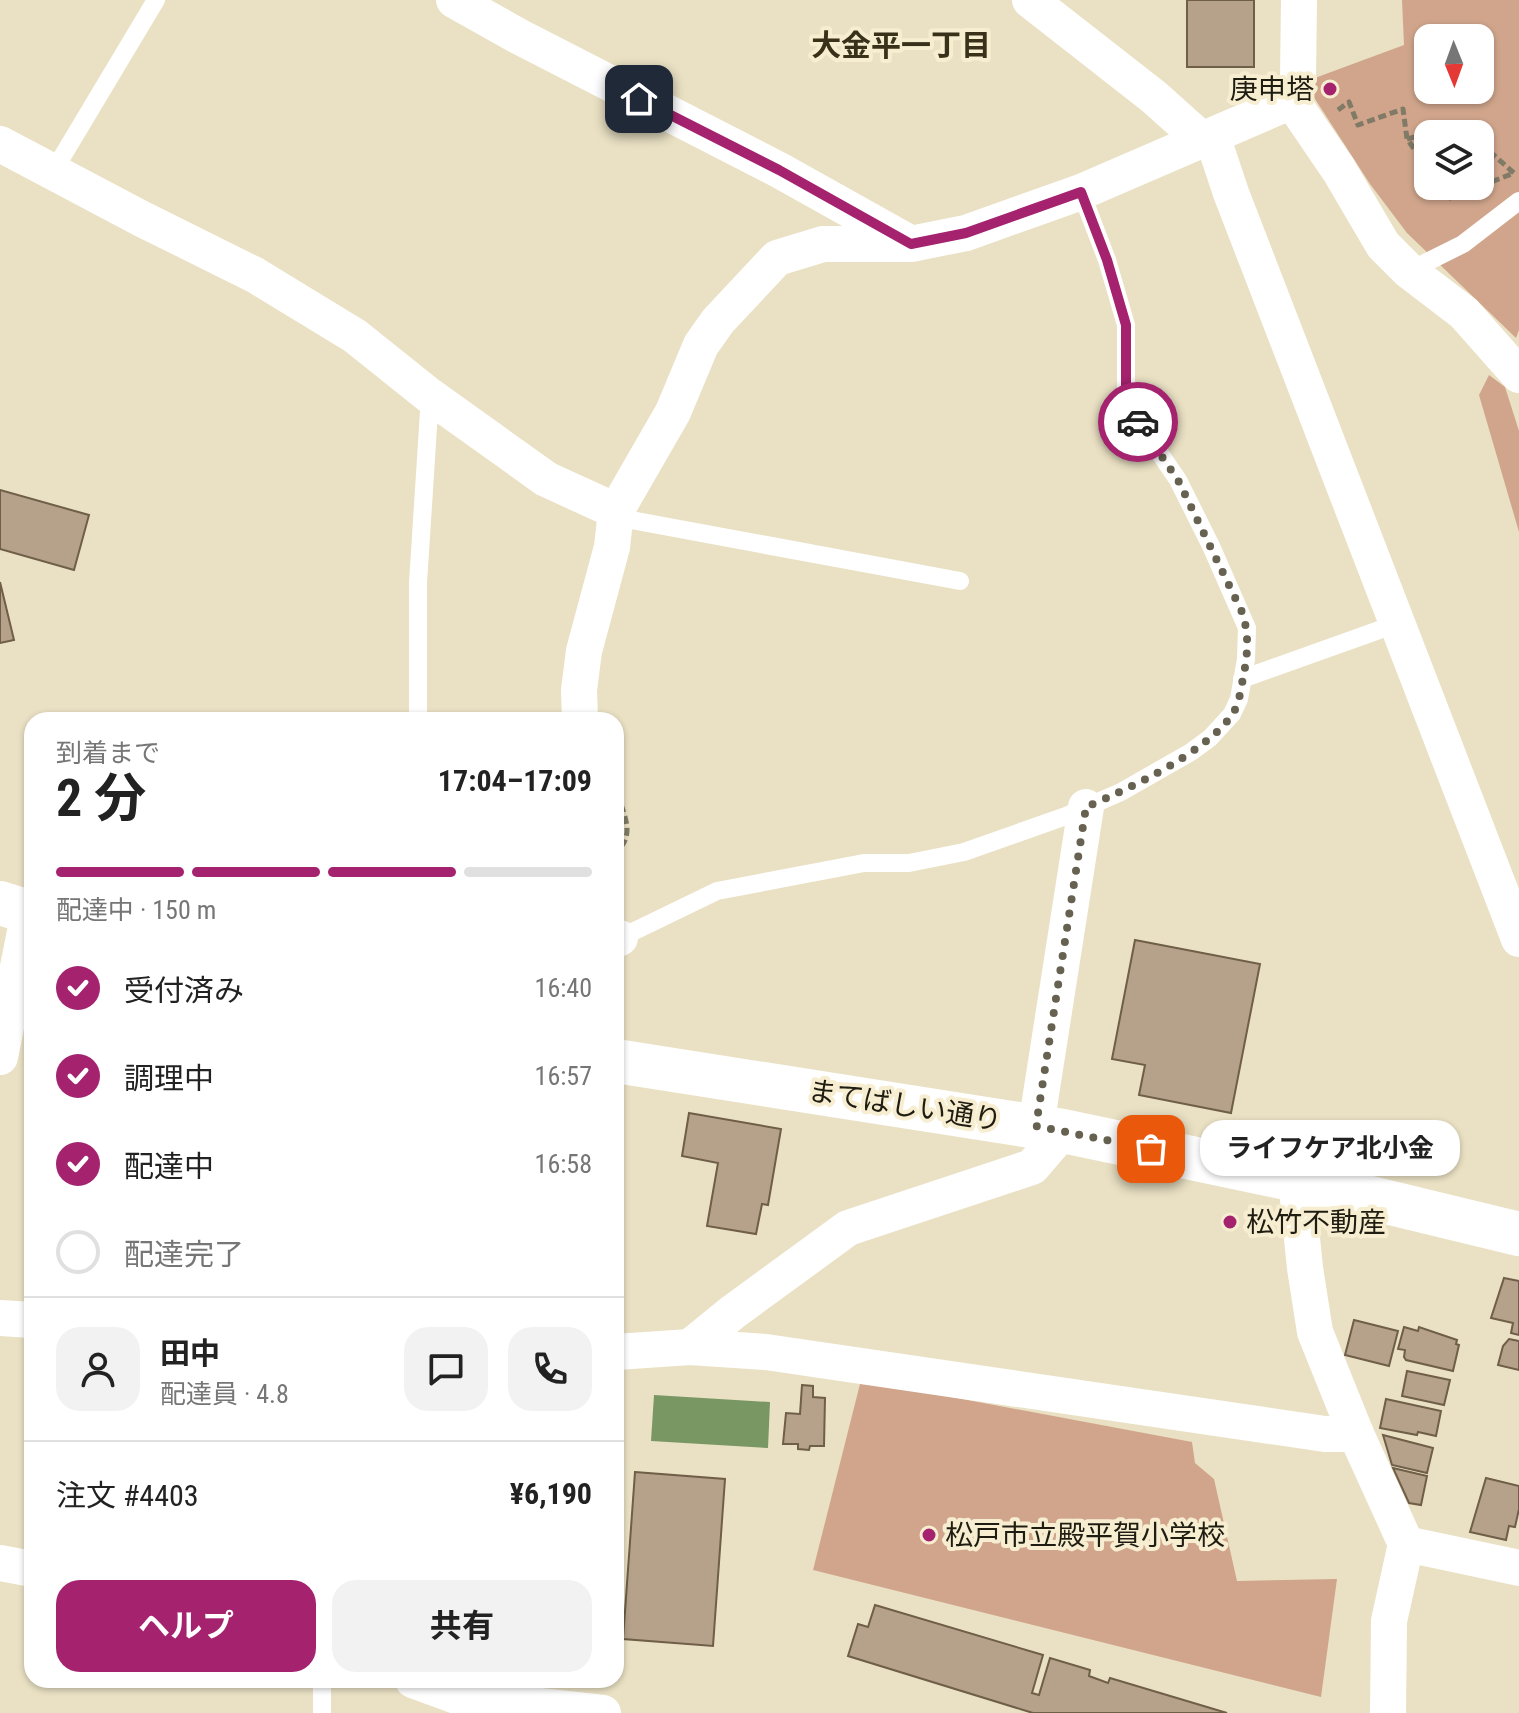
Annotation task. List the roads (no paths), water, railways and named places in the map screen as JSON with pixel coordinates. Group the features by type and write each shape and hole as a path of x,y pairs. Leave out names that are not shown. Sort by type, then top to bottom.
{"street":[{"path":"1030,0 1207,138 1231,193 1519,939"},
{"path":"1299,0 1298,79 1292,101 1339,170 1383,245 1409,271 1464,313 1519,375"},
{"path":"463,2 911,244"},
{"path":"580,712 584,651 612,547 616,514 673,412 701,345 718,321 777,258 823,244 911,244 966,233 1081,192 1292,101"},
{"path":"0,144 255,275 355,336 430,396 546,479 616,514"},
{"path":"690,1347 848,1228 1032,1167 1050,1128 1086,807"},
{"path":"0,1057 20,909"},
{"name":"まてばしい通り","path":"624,1062 1050,1128 1296,1180 1519,1234"},
{"path":"1296,1180 1315,1332 1356,1434 1406,1544 1389,1621 1388,1713"},
{"path":"0,1318 24,1320"},
{"path":"624,1351 690,1347 766,1352 1325,1434 1356,1434"},
{"path":"1406,1544 1519,1568"},
{"path":"0,1563 24,1568"},
{"path":"438,1688 467,1697 603,1713"}],"lane":[{"path":"53,172 156,0"},
{"path":"624,936 717,891 864,863 909,863 964,852 1121,792 1210,738 1232,714 1239,699 1246,659 1247,628 1178,480 1126,404 1126,325 1107,260 1081,192"},
{"path":"1409,271 1463,244 1519,201"},
{"path":"418,712 418,583 430,396"},
{"path":"616,514 960,581"},
{"path":"1242,679 1396,624"},
{"path":"322,1688 322,1713"}],"place":[{"name":"庚申塔","path":"1330,89"},
{"name":"ライフケア北小金","path":"1151,1149"},
{"name":"松竹不動産","path":"1230,1222"},
{"name":"松戸市立殿平賀小学校","path":"929,1535"}],"district":[{"name":"大金平一丁目","path":"901,46"}]}
